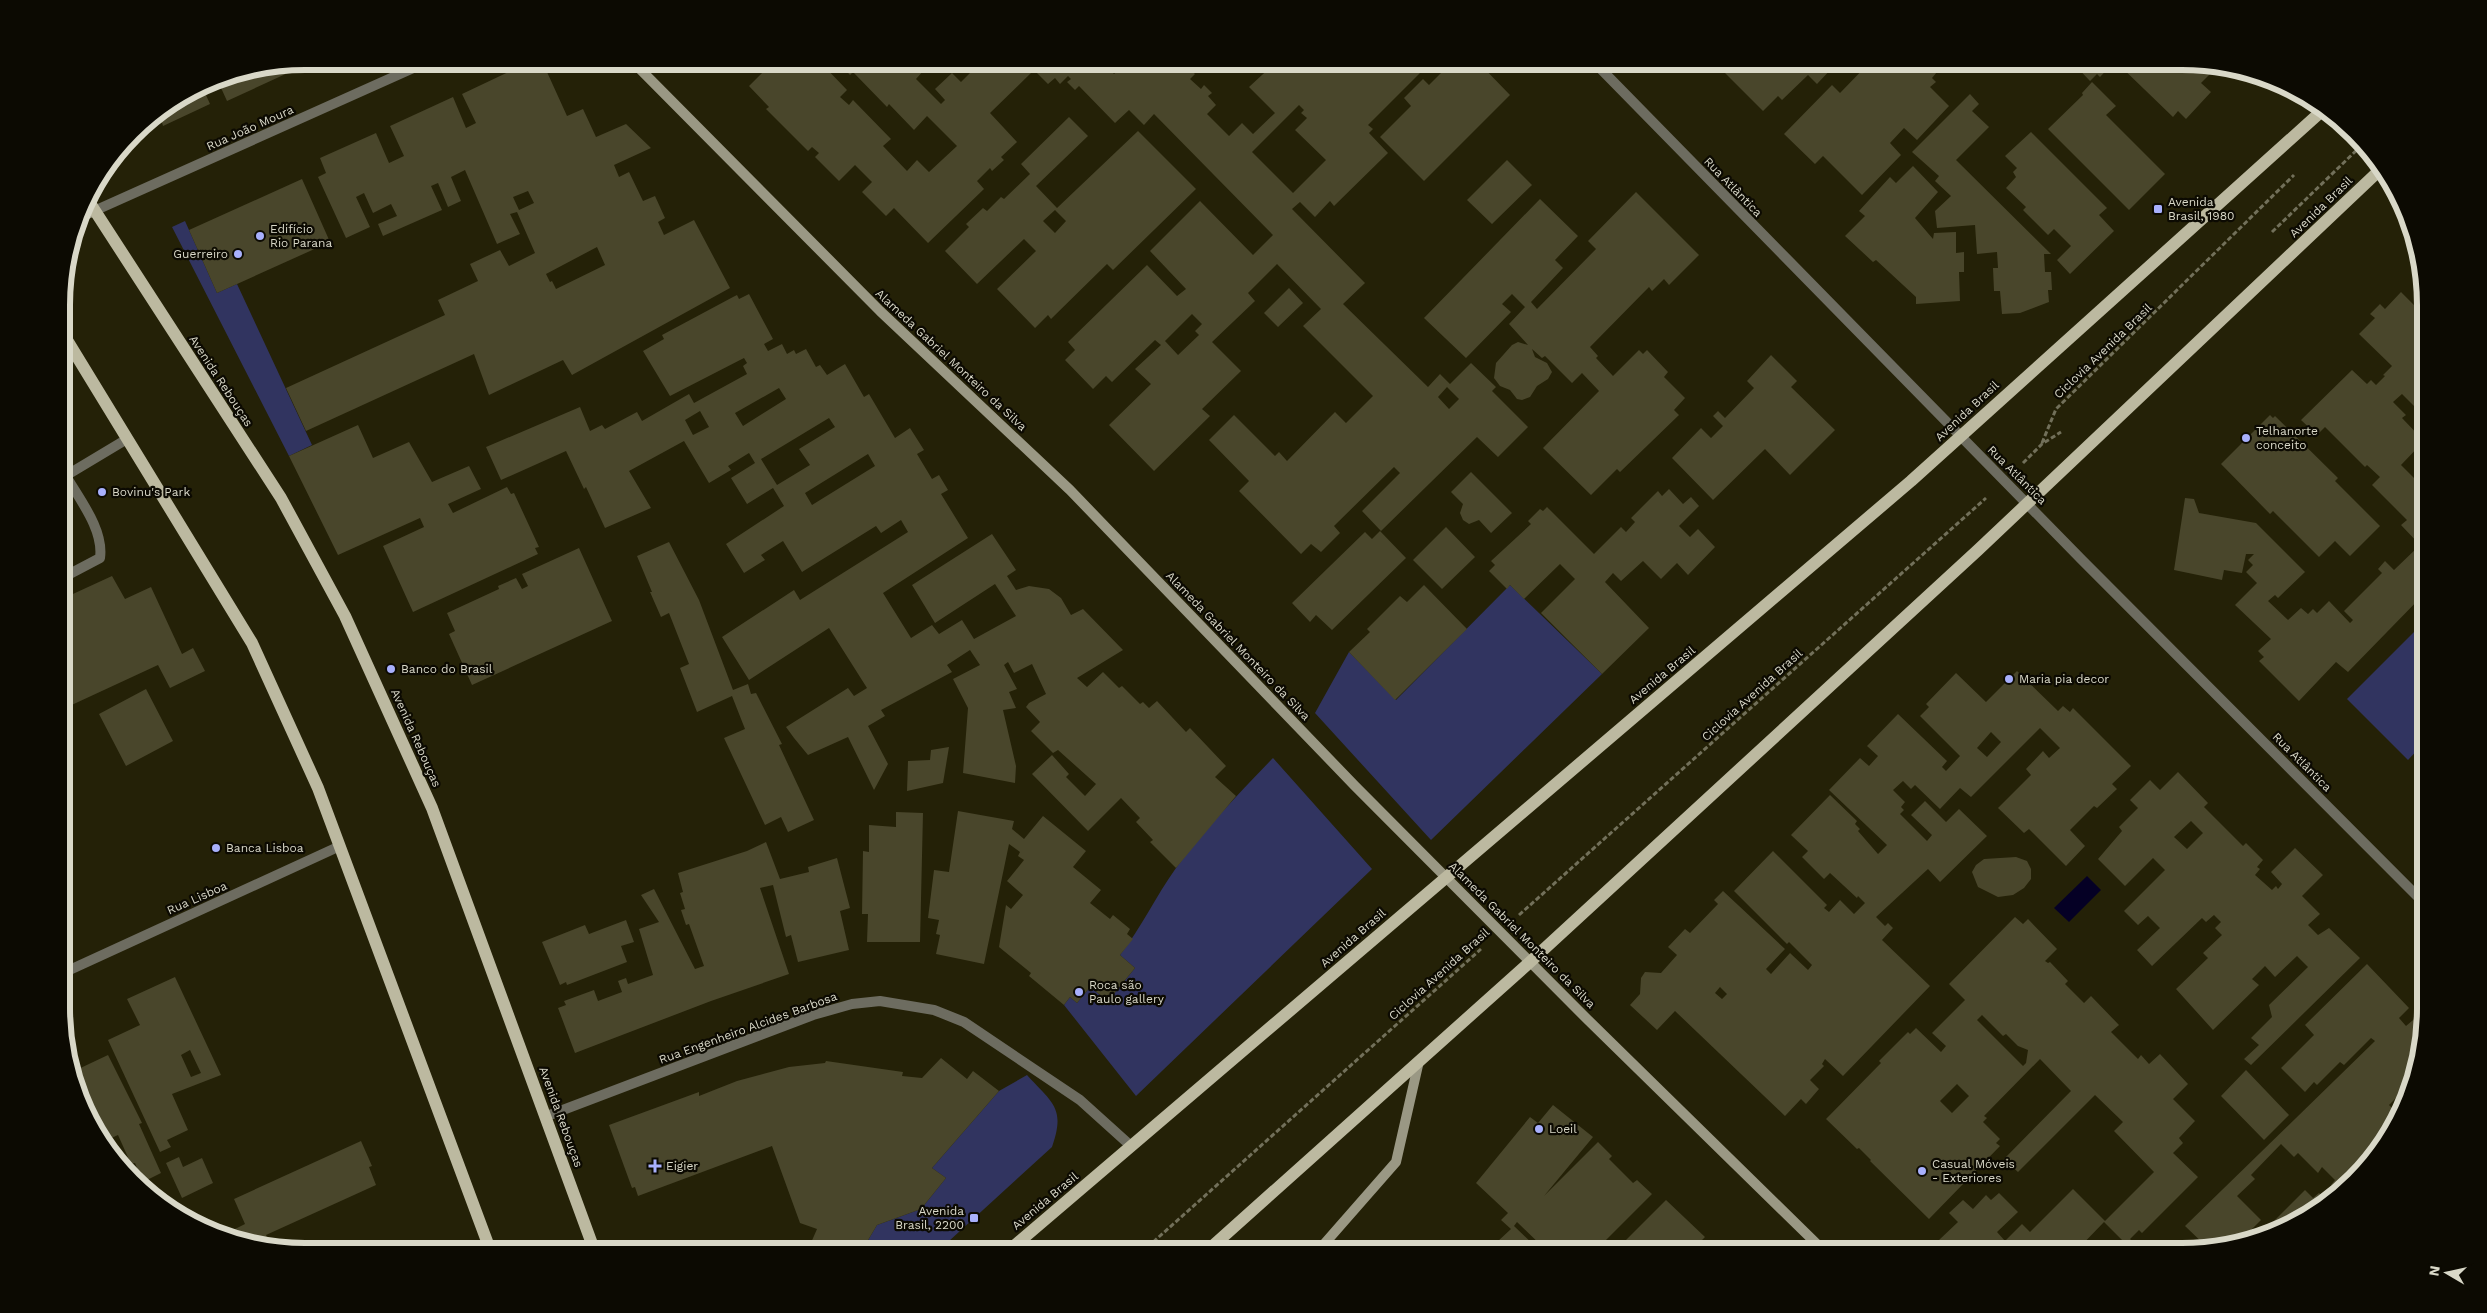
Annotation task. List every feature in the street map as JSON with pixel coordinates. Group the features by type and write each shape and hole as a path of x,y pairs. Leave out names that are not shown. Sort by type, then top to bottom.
{"main road":[{"name":"Avenida Brasil","path":"1018,1243 1911,481 2319,114"},
{"name":"Avenida Brasil","path":"1216,1243 1530,962 2028,504 2376,173"},
{"name":"Avenida Rebouças","path":"92,207 281,498 345,616 432,808 592,1243"},
{"path":"70,345 252,643 318,788 488,1243"}],"street":[{"name":"Rua João Moura","path":"89,213 409,70"},
{"name":"Alameda Gabriel Monteiro da Silva","path":"641,70 880,312 1070,490 1445,877 1816,1243"},
{"name":"Rua Atlântica","path":"1602,70 1960,436 2417,895"},
{"path":"70,473 127,439"},
{"path":"70,486 91,519 102,545 100,558 70,574"},
{"name":"Rua Lisboa","path":"70,970 340,846"},
{"name":"Rua Engenheiro Alcides Barbosa","path":"546,1116 813,1016 852,1004 880,1001 934,1010 964,1022 1080,1100 1131,1146"},
{"path":"1326,1243 1396,1162 1419,1061"}],"path":[{"name":"Ciclovia Avenida Brasil","path":"1152,1243 2005,481 2042,444 2056,409 2296,173"}],"shaded area":[{"path":"185,221 217,293 237,284 312,445 289,456 172,227"},
{"path":"1510,585 1602,674 1431,840 1315,713 1349,652 1396,700"},
{"path":"2417,629 2417,750 2408,760 2347,699"},
{"path":"1273,758 1372,869 1136,1096 1064,1005 1070,997 1077,1003 1090,987 1108,1001 1135,968 1120,955 1176,868 1210,825"},
{"path":"2087,876 2101,890 2069,922 2054,908"},
{"path":"1027,1075 1050,1100 1057,1114 1058,1123 1052,1147 947,1243 866,1243 877,1225 921,1209 946,1178 932,1168 999,1091"}],"building":[{"path":"513,70 546,70 567,116 583,109 596,137 626,124 651,148 614,165 619,177 629,172 643,201 655,196 665,218 658,222 664,235 694,220 730,288 572,375 563,360 489,395 474,354 306,431 286,388 445,315 438,300 478,281 470,264 500,250 509,266 535,253 517,212 510,214 520,234 497,244 465,170 451,177 461,201 448,207 438,183 431,186 442,210 383,236 378,224 397,216 391,204 373,213 364,193 356,197 370,227 346,238 318,177 326,173 320,158 376,133 389,163 404,156 390,126 453,97 466,128 476,123 462,94","holes":["528,191 534,203 519,210 513,197","597,247 605,265 556,289 546,274"]},
{"path":"765,70 828,70 847,90 840,97 849,105 853,100 891,139 883,146 907,171 917,160 929,172 957,146 927,116 914,130 889,104 887,107 853,72 850,75 845,70 924,70 916,79 941,104 945,100 935,89 952,73 961,82 973,70 1028,70 1031,73 990,113 1017,142 1001,157 1004,160 992,171 990,168 977,181 984,189 928,243 894,208 886,216 862,192 872,182 855,165 839,181 815,157 819,153 812,147 808,151 766,109 769,107 749,86"},
{"path":"1034,70 1110,70 1114,74 1118,70 1190,70 1195,74 1190,79 1201,89 1204,85 1212,93 1208,96 1216,105 1207,114 1229,136 1242,123 1253,134 1275,113 1249,87 1267,70 1423,70 1368,125 1373,129 1369,133 1388,153 1334,206 1330,201 1315,217 1300,202 1292,209 1365,283 1343,304 1428,387 1440,374 1450,384 1471,363 1496,387 1492,391 1528,427 1498,457 1477,437 1381,531 1362,511 1400,473 1394,467 1334,526 1340,533 1321,552 1311,544 1301,554 1239,491 1249,481 1209,440 1234,415 1275,456 1279,452 1287,461 1335,412 1346,423 1373,396 1303,326 1321,309 1277,264 1248,293 1255,301 1212,342 1241,371 1202,409 1210,416 1154,471 1109,425 1151,384 1135,369 1161,345 1155,340 1112,382 1106,376 1093,389 1065,360 1075,350 1068,342 1147,265 1177,296 1186,289 1150,251 1200,201 1253,255 1273,235 1154,114 1144,125 1129,110 1115,123 1079,86 1075,90 1067,82 1071,79 1068,76 1060,84 1055,78 1048,84","holes":["1299,105 1304,110 1301,113 1307,118 1295,130 1326,160 1293,193 1252,152","1192,314 1202,324 1195,331 1199,335 1178,355 1165,341","1447,387 1459,399 1449,409 1438,397"]},
{"path":"1444,70 1486,70 1510,95 1424,181 1380,137 1411,106 1404,98 1423,79 1429,85"},
{"path":"1722,70 1830,70 1817,84 1808,75 1782,100 1778,96 1763,111"},
{"path":"1862,70 1939,70 1932,78 1936,82 1930,87 1949,106 1917,140 1904,128 1890,143 1901,155 1862,195 1823,156 1815,164 1784,134 1832,85 1840,93"},
{"path":"2080,70 2107,70 2100,77 2097,74 2090,81"},
{"path":"2124,70 2212,72 2201,83 2211,92 2186,119 2178,111 2173,117"},
{"path":"293,71 227,101 220,86 244,78 274,72"},
{"path":"2092,82 2116,106 2106,115 2165,174 2129,210 2048,129 2083,95 2082,93"},
{"path":"205,92 210,104 163,126 161,119 187,101"},
{"path":"1970,94 1979,104 1972,111 1989,127 1956,160 2051,254 2044,254 2045,272 2051,272 2052,290 2048,290 2049,302 2020,313 2002,314 2000,291 1994,291 1993,268 1998,268 1997,252 1977,254 1975,225 1937,228 1935,211 1951,196 1935,181 1939,176 1912,152"},
{"path":"1069,117 1088,136 1036,186 1057,208 1138,131 1196,189 1113,270 1107,264 1051,319 1048,315 1035,328 997,289 1036,251 1024,239 977,284 945,251 969,227 966,224 983,208 987,211 1001,197 1004,199 1030,174 1021,164","holes":["1055,210 1066,221 1055,233 1043,221"]},
{"path":"2031,132 2107,208 2099,215 2114,231 2070,274 2057,260 2071,246 2054,229 2048,235 2023,210 2026,207 2006,188 2016,177 2013,172 2017,168 2005,156"},
{"path":"1507,160 1532,185 1492,224 1467,200"},
{"path":"1913,166 1938,192 1915,218 1933,239 1934,233 1956,232 1956,253 1964,252 1964,272 1959,272 1960,301 1916,304 1916,297 1876,260 1873,262 1845,236 1865,216 1859,211 1890,177 1896,183"},
{"name":"Edifício Rio Parana","path":"302,179 330,242 217,293 189,230"},
{"path":"1636,192 1699,255 1669,285 1664,279 1652,291 1649,287 1590,347 1598,356 1596,358 1613,376 1639,350 1643,354 1647,350 1668,372 1664,377 1685,398 1674,410 1679,415 1620,472 1617,469 1591,495 1543,448 1599,391 1582,373 1572,383 1545,356 1542,358 1532,349 1535,357 1547,363 1552,372 1548,379 1537,386 1530,397 1522,400 1517,399 1510,390 1500,386 1494,378 1496,363 1512,345 1518,342 1528,345 1509,324 1525,307 1512,294 1502,304 1511,312 1466,358 1424,318 1540,199 1578,236 1555,260 1563,268 1531,302 1537,309 1596,249 1588,241"},
{"path":"1289,288 1303,303 1278,327 1264,313"},
{"path":"2401,292 2414,305 2417,302 2417,409 2402,394 2393,402 2406,415 2402,418 2417,434 2417,448 2401,465 2417,481 2417,542 2401,525 2407,520 2372,485 2380,477 2367,465 2365,467 2325,427 2317,435 2301,420 2352,370 2367,384 2371,380 2376,385 2385,376 2383,375 2392,366 2359,334 2375,318 2370,314 2380,304 2385,309"},
{"path":"749,294 773,339 764,344 768,351 782,344 787,354 794,350 796,354 806,349 816,367 820,365 827,375 845,364 864,397 869,394 895,438 910,428 924,450 917,454 932,479 939,475 948,490 941,494 968,538 883,593 911,638 932,625 939,634 962,620 974,639 1016,616 995,584 935,623 912,585 992,534 1016,570 1007,576 1016,590 1029,586 1049,589 1061,598 1071,615 1083,609 1123,650 1077,678 1087,687 1103,672 1119,688 1122,686 1140,704 1143,702 1149,708 1157,701 1186,732 1190,728 1226,766 1215,777 1236,796 1176,868 1150,842 1153,840 1136,822 1140,818 1121,798 1088,831 1032,774 1052,755 1069,774 1066,777 1085,796 1096,784 1058,750 1053,753 1031,731 1040,722 1026,707 1029,703 1046,694 1032,664 1014,673 1008,662 1004,665 1017,689 1009,692 1016,708 1003,710 1016,766 1015,783 963,773 968,708 953,679 980,665 970,650 947,665 952,672 881,710 885,716 868,726 888,764 874,790 848,737 808,755 794,738 786,727 848,688 854,696 867,688 829,628 749,680 722,637 794,590 800,600 908,532 901,520 881,533 876,526 802,572 783,541 761,555 765,560 744,573 726,544 784,506 773,488 747,504 731,478 755,463 749,453 728,466 731,470 709,483 684,441 629,471 651,508 605,528 586,487 584,489 566,451 501,480 486,447 580,407 590,431 602,425 605,429 637,412 642,421 689,394 694,403 747,374 743,366 747,363 744,358 670,396 643,351 664,339 662,335 737,295 739,299","holes":["779,388 786,399 743,426 735,413","700,411 709,427 693,435 685,420","829,418 835,427 799,449 810,465 777,485 761,459","868,454 875,466 812,505 805,493"]},
{"path":"1771,355 1797,381 1791,387 1835,430 1790,475 1765,449 1713,500 1672,458 1701,428 1711,438 1723,426 1713,416 1718,411 1725,418 1754,388 1747,381"},
{"path":"2270,415 2273,418 2275,416 2338,478 2335,481 2380,526 2350,556 2335,541 2319,557 2273,511 2270,514 2221,464"},
{"path":"358,425 373,458 409,442 432,482 469,466 481,489 448,504 453,513 507,487 511,494 514,493 539,547 535,548 538,554 413,612 383,546 424,527 420,518 338,555 289,456"},
{"path":"1471,472 1512,513 1491,533 1479,520 1469,524 1463,520 1460,513 1463,504 1451,492"},
{"path":"1669,489 1683,504 1691,497 1699,506 1679,526 1690,537 1698,529 1715,547 1688,575 1677,563 1661,579 1643,561 1621,581 1613,573 1605,582 1649,628 1602,674 1541,613 1575,579 1560,564 1524,599 1510,585 1507,589 1489,571 1495,565 1491,561 1531,524 1528,521 1540,509 1543,511 1547,507 1594,554 1621,527 1626,532 1635,522 1631,518 1658,491 1662,496"},
{"path":"2185,498 2194,499 2199,513 2256,523 2305,572 2278,598 2275,595 2268,601 2288,620 2301,608 2308,614 2313,609 2317,613 2329,601 2350,623 2353,620 2344,611 2382,573 2378,569 2385,561 2394,570 2417,548 2417,601 2348,672 2336,662 2299,701 2259,661 2264,657 2258,651 2271,639 2235,605 2257,583 2246,572 2253,565 2248,560 2254,554 2246,554 2242,573 2224,570 2222,580 2174,570"},
{"path":"1446,527 1475,557 1442,589 1413,560"},
{"path":"1380,531 1406,558 1332,630 1316,615 1310,622 1292,603 1365,532 1372,539"},
{"path":"669,542 699,600 733,690 748,684 751,694 756,693 782,744 779,745 814,820 788,832 781,817 765,825 724,738 745,729 732,696 697,712 680,668 689,664 669,613 661,617 637,556"},
{"path":"579,548 612,621 472,685 449,634 455,631 447,613 499,589 498,586 516,578 522,589 528,586 522,574"},
{"path":"112,576 125,599 151,587 182,654 193,648 205,671 170,688 158,665 70,706 70,595"},
{"path":"1424,585 1467,629 1395,700 1349,652 1370,632 1367,629 1400,596 1407,602"},
{"path":"2017,671 2058,711 2063,706 2070,712 2073,708 2131,766 2112,784 2117,789 2097,808 2094,806 2070,830 2085,846 2066,866 2029,829 2024,833 1998,808 2031,775 2026,769 2043,751 2049,758 2060,748 2040,728 1971,797 1960,788 1940,809 1915,785 1911,789 1903,781 1893,790 1905,802 1901,807 1904,810 1900,814 1927,841 1932,835 1911,815 1925,801 1946,822 1959,809 1987,836 1940,882 1928,869 1876,917 1885,926 1888,923 1893,928 1882,940 1930,986 1843,1076 1825,1059 1822,1064 1824,1066 1810,1080 1819,1089 1806,1104 1801,1099 1785,1116 1675,1011 1657,1030 1630,1005 1640,994 1641,978 1645,972 1661,973 1677,955 1668,947 1685,929 1690,933 1718,904 1714,900 1723,891 1785,949 1766,969 1771,974 1790,953 1808,970 1812,965 1789,942 1787,944 1734,891 1773,851 1827,905 1824,908 1829,912 1840,900 1854,914 1865,903 1830,873 1824,879 1802,857 1808,851 1791,835 1830,795 1857,821 1855,824 1860,829 1858,831 1878,854 1887,845 1829,790 1860,758 1869,766 1878,756 1867,746 1898,714 1947,761 1942,767 1946,771 1960,756 1920,716 1929,707 1926,704 1956,673 1986,702","holes":["1991,732 2001,742 1987,757 1977,748","1720,987 1727,994 1722,999 1715,993"]},
{"path":"146,689 173,741 126,766 99,714"},
{"path":"949,747 943,783 907,791 908,761 930,760 931,750"},
{"path":"2178,772 2208,803 2204,807 2243,846 2246,843 2263,860 2257,867 2260,869 2255,875 2272,890 2276,886 2278,889 2282,884 2271,872 2295,848 2323,875 2302,896 2320,914 2308,925 2318,935 2329,928 2360,958 2251,1065 2244,1059 2259,1045 2251,1038 2272,1017 2269,1005 2308,967 2297,956 2275,977 2265,966 2252,979 2259,985 2213,1030 2176,989 2208,958 2203,953 2222,935 2215,928 2221,922 2214,915 2206,922 2202,918 2152,966 2137,950 2160,928 2148,916 2138,925 2124,911 2165,870 2153,858 2125,886 2098,859 2122,831 2119,827 2138,808 2130,800 2150,780 2160,790","holes":["2191,821 2203,833 2187,849 2174,837"]},
{"path":"958,811 1014,821 1012,829 1024,839 1043,816 1086,851 1073,867 1101,890 1090,903 1110,919 1113,915 1130,929 1127,934 1133,939 1120,955 1135,968 1108,1001 1090,987 1077,1003 1070,997 1064,1005 1029,976 1031,973 999,947 1006,905 1011,909 1023,895 1007,881 1024,860 1018,856 1020,852 1009,844 984,964 936,954 940,935 936,934 939,920 928,918 934,870 949,872"},
{"path":"896,812 923,813 920,942 867,942 868,914 862,914 863,851 869,852 869,825 896,827"},
{"path":"766,842 780,879 809,872 808,867 837,858 850,908 840,911 849,950 798,962 791,935 786,937 773,885 760,888 789,974 711,1001 575,1053 558,1008 566,1005 564,1001 594,990 598,1001 622,992 618,981 626,978 628,984 653,975 639,929 659,922 641,895 654,889 695,969 704,966 689,924 686,925 681,910 685,909 680,893 683,892 678,873 747,851"},
{"path":"2016,857 2027,861 2031,869 2031,879 2024,888 2013,895 1998,897 1978,887 1972,872 1976,865 1984,859"},
{"path":"2015,917 2023,924 2028,919 2057,949 2045,961 2050,962 2068,981 2065,984 2084,1003 2091,996 2119,1025 2111,1032 2138,1059 2141,1055 2149,1064 2160,1054 2188,1084 2173,1099 2195,1121 2179,1138 2183,1143 2173,1153 2198,1177 2142,1233 2139,1230 2130,1239 2134,1243 2125,1243 2104,1222 2084,1243 1942,1243 1939,1240 1958,1222 1949,1213 1963,1200 1973,1209 1986,1195 1991,1200 1999,1193 2018,1212 1997,1232 2005,1241 2022,1224 2030,1232 2073,1189 2105,1221 2154,1172 2114,1131 2123,1122 2095,1095 2018,1172 2004,1159 2071,1091 2040,1059 1984,1116 1987,1118 1983,1122 2000,1139 1996,1143 2000,1146 1929,1219 1859,1148 1857,1149 1826,1119 1881,1063 1879,1061 1908,1032 1910,1034 1916,1028 1941,1052 1946,1046 1932,1033 1965,1000 1949,984","holes":["1982,1015 2003,1036 2006,1034 2018,1046 2028,1050 2026,1063 2023,1066 1977,1020","1957,1084 1969,1096 1952,1113 1940,1101"]},
{"path":"626,920 634,942 621,946 627,962 567,985 566,982 560,985 542,942 585,925 589,934"},
{"path":"2367,964 2409,1008 2399,1018 2406,1026 2416,1017 2415,1039 2405,1084 2401,1093 2389,1105 2393,1109 2395,1107 2393,1112 2369,1151 2334,1188 2331,1185 2335,1180 2322,1167 2318,1173 2298,1153 2294,1157 2281,1144 2251,1175 2255,1179 2237,1196 2261,1220 2247,1234 2201,1242 2185,1226 2375,1041 2371,1038 2344,1065 2340,1062 2317,1085 2314,1082 2305,1092 2281,1068 2314,1035 2305,1025"},
{"path":"175,977 221,1075 172,1094 188,1130 167,1140 171,1147 160,1152 108,1040 140,1025 127,999","holes":["190,1050 201,1073 191,1077 181,1055"]},
{"path":"108,1055 142,1123 139,1124 161,1173 146,1181 134,1169 137,1168 135,1163 131,1164 118,1135 110,1139 101,1126 82,1084 78,1069"},
{"path":"941,1058 967,1079 973,1071 999,1091 932,1168 946,1178 921,1209 877,1225 866,1243 811,1243 817,1229 800,1223 772,1146 638,1196 635,1187 632,1188 609,1125 699,1092 699,1096 737,1081 789,1067 825,1063 826,1061 903,1072 902,1076 922,1078"},
{"path":"2246,1070 2289,1115 2264,1140 2221,1096"},
{"path":"1553,1105 1593,1137 1544,1196 1598,1142 1612,1156 1609,1159 1633,1183 1637,1180 1652,1194 1603,1243 1539,1243 1517,1222 1514,1226 1532,1243 1497,1242 1511,1229 1501,1220 1508,1213 1476,1183 1530,1117 1538,1123"},
{"path":"361,1141 372,1166 369,1167 376,1185 266,1235 268,1240 230,1231 245,1224 234,1199"},
{"path":"179,1157 183,1167 202,1158 213,1183 182,1198 166,1163"},
{"path":"2305,1190 2313,1198 2319,1193 2323,1196 2300,1212 2268,1226"},
{"path":"1666,1200 1705,1237 1699,1243 1623,1243"}],"place":[{"name":"Avenida Brasil, 1980","path":"2158,209"},
{"name":"Edifício Rio Parana","path":"260,236"},
{"name":"Guerreiro","path":"238,254"},
{"name":"Telhanorte conceito","path":"2246,438"},
{"name":"Bovinu's Park","path":"102,492"},
{"name":"Banco do Brasil","path":"391,669"},
{"name":"Maria pia decor","path":"2009,679"},
{"name":"Banca Lisboa","path":"216,848"},
{"name":"Roca são Paulo gallery","path":"1079,992"},
{"name":"Loeil","path":"1539,1129"},
{"name":"Eigier","path":"655,1166"},
{"name":"Casual Móveis - Exteriores","path":"1922,1171"},
{"name":"Avenida Brasil, 2200","path":"974,1218"}]}
